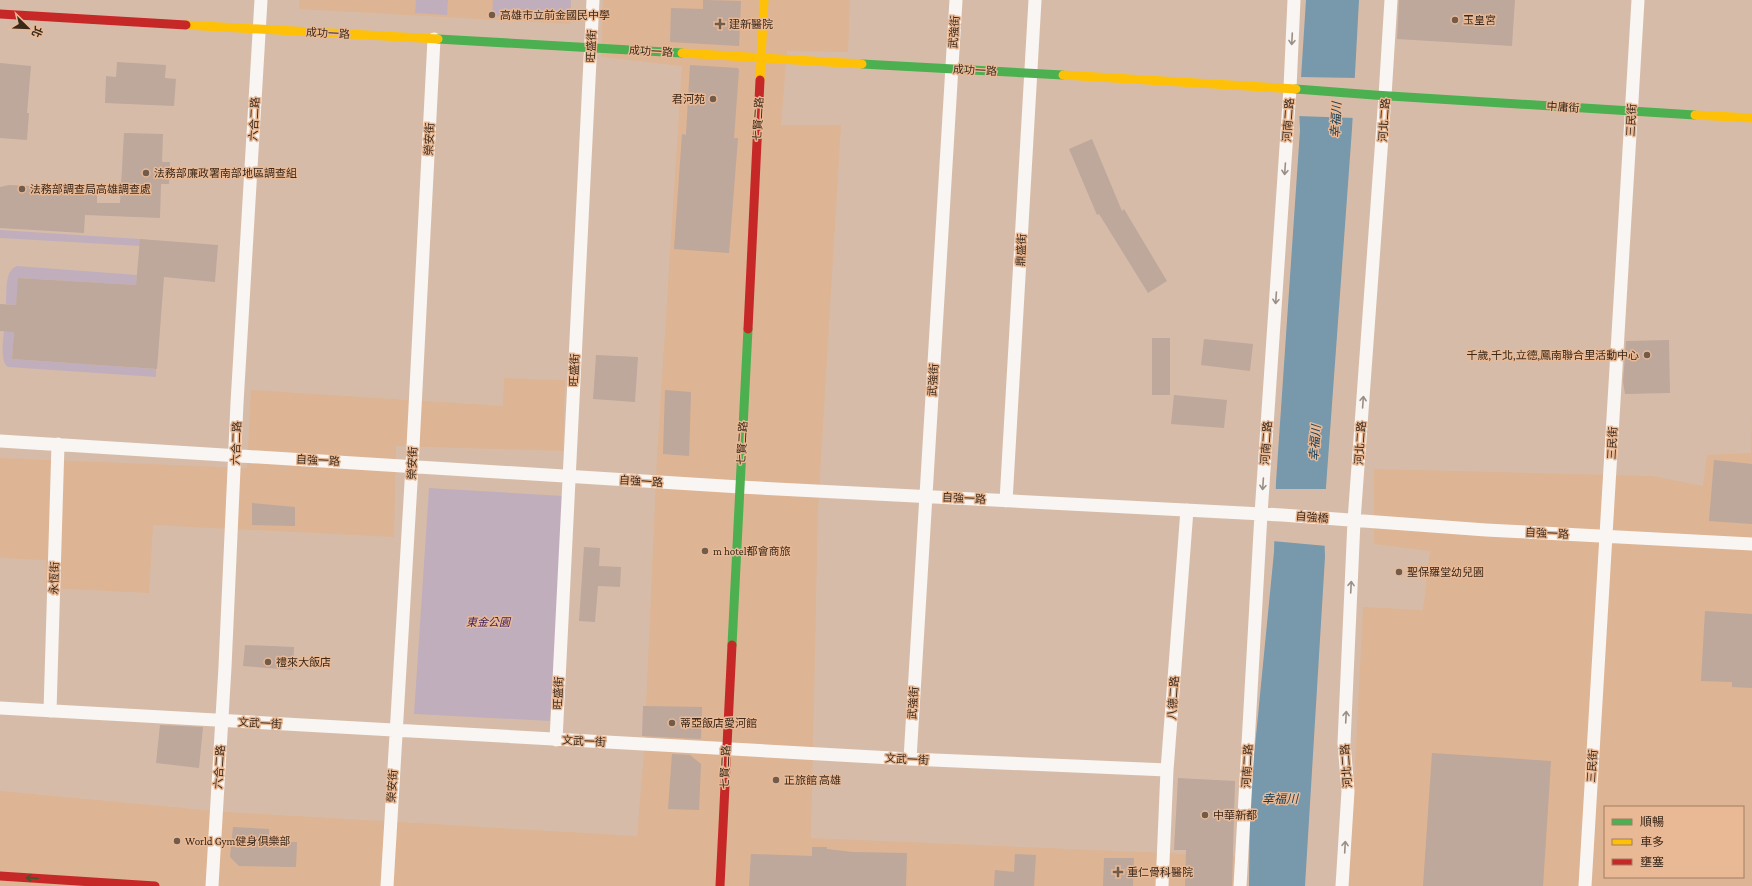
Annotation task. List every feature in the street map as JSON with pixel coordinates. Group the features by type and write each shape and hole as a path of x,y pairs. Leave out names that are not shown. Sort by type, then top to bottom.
{"street":[{"name":"六合二路","path":"212,886 258,29 261,0"},
{"name":"旺盛街","path":"556,740 593,0"},
{"name":"七賢二路","path":"720,886 764,0"},
{"name":"武強街","path":"910,759 956,0"},
{"name":"鼎盛街","path":"1006,500 1035,0"},
{"name":"河南二路","path":"1240,886 1262,514 1296,89 1294,0"},
{"name":"河北二路","path":"1342,886 1348,791 1344,743 1348,521 1380,95 1391,0"},
{"name":"三民街","path":"1585,886 1638,0"},
{"name":"成功一路","path":"0,14 1296,89"},
{"name":"榮安街","path":"387,886 412,466 434,39"},
{"name":"中庸街","path":"1296,89 1752,118"},
{"name":"自強一路","path":"0,441 740,487 1282,515"},
{"name":"永恆街","path":"50,711 58,444"},
{"name":"八德二路","path":"1162,886 1168,770 1187,510"},
{"name":"自強橋","path":"1282,515 1348,521"},
{"name":"自強一路","path":"1348,521 1752,544"},
{"name":"文武一街","path":"0,708 910,759 1168,770"},
{"path":"0,876 155,886"}],"shaded area":[{"name":"高雄市立前金國民中學","path":"299,0 571,0 570,24 299,9"},
{"path":"603,0 850,0 848,52 787,51 781,125 841,125 818,510 811,838 1236,856 1234,886 0,886 0,791 227,812 637,836 644,752 657,456 682,66 601,57"},
{"path":"504,378 565,380 563,451 396,446 394,537 153,525 149,593 46,588 46,560 0,558 0,458 247,468 251,390 503,406"},
{"path":"1752,411 1752,886 1349,886 1363,607 1423,610 1430,551 1374,544 1374,469 1652,476 1703,486 1707,455 1751,453"}],"green space":[{"path":"416,0 448,0 447,15 415,13"},
{"path":"493,0 571,0 570,21 492,16"},
{"path":"0,230 140,239 140,246 0,238"},
{"path":"17,266 137,275 136,285 19,278 16,305 6,304 8,277 13,268"},
{"path":"4,331 14,331 12,359 156,369 156,377 8,367 5,364 3,356"},
{"name":"東金公園","path":"429,488 564,496 550,721 414,714"}],"water":[{"name":"幸福川","path":"1306,0 1359,0 1352,129 1326,487 1324,525 1325,557 1305,886 1249,886 1250,797 1274,552 1276,482 1300,130 1299,109"}],"pier":[{"path":"1299,77 1358,78 1355,118 1297,116"},
{"path":"1273,489 1328,489 1326,525 1327,546 1272,541"}],"building":[{"name":"建新醫院","path":"703,0 741,1 739,46 670,42 671,8 703,9"},
{"name":"玉皇宮","path":"1399,0 1515,0 1512,46 1397,39"},
{"path":"117,62 166,65 165,78 176,79 174,106 105,103 106,76 116,77"},
{"path":"0,63 31,66 27,113 29,113 27,140 0,138"},
{"path":"690,65 738,68 739,70 734,138 738,138 729,253 674,249 682,134 686,135"},
{"path":"124,133 163,134 162,162 170,162 169,184 161,184 160,218 85,215 84,233 0,228 0,187 9,185 97,189 97,203 120,203"},
{"path":"1092,139 1122,211 1124,209 1167,281 1148,293 1099,214 1097,215 1069,149"},
{"path":"140,239 218,245 215,282 164,277 157,369 12,359 14,332 0,331 0,304 16,305 18,278 136,285"},
{"path":"1152,338 1170,338 1170,395 1152,395"},
{"path":"1204,339 1253,344 1250,371 1201,365"},
{"name":"千歲,千北,立德,鳳南聯合里活動中心","path":"1669,340 1670,393 1625,394 1623,382 1626,341"},
{"path":"596,355 638,357 635,402 593,399"},
{"path":"665,390 691,392 689,456 663,454"},
{"path":"1174,395 1227,400 1224,428 1171,424"},
{"path":"1714,460 1752,464 1752,524 1709,521"},
{"path":"252,503 295,507 295,526 252,525"},
{"path":"584,547 600,548 599,566 621,567 620,587 598,586 595,622 579,621"},
{"path":"1705,611 1752,614 1752,688 1732,687 1732,682 1701,681"},
{"name":"禮來大飯店","path":"245,645 294,647 293,670 243,666"},
{"name":"蒂亞飯店愛河館","path":"643,706 702,707 701,739 642,736"},
{"path":"160,725 203,727 199,768 156,763"},
{"path":"1432,753 1551,761 1543,886 1423,886"},
{"path":"672,754 690,755 701,764 699,810 668,809"},
{"name":"中華新都","path":"1178,778 1235,781 1232,886 1185,886 1186,850 1174,850"},
{"path":"233,827 269,829 269,842 297,842 296,867 239,866 230,857"},
{"path":"812,847 827,847 827,849 852,852 907,853 906,886 749,886 751,854 812,856"},
{"path":"1015,854 1036,855 1034,886 994,886 995,870 1014,872"},
{"name":"重仁骨科醫院","path":"1104,858 1134,858 1133,886 1103,886"}],"traffic: fast":[{"path":"438,39 682,53"},
{"path":"862,64 1063,75"},
{"path":"1296,89 1695,115"},
{"path":"732,645 748,329"}],"traffic: slow":[{"path":"760,80 764,0"},
{"path":"186,25 438,39"},
{"path":"682,53 862,64"},
{"path":"1063,75 1296,89"},
{"path":"1695,115 1752,118"}],"traffic: jam":[{"path":"0,14 186,25"},
{"path":"748,329 760,80"},
{"path":"720,886 732,645"},
{"path":"0,876 155,886"}],"place":[{"name":"高雄市立前金國民中學","path":"492,15"},
{"name":"玉皇宮","path":"1455,20"},
{"name":"建新醫院","path":"720,24"},
{"name":"君河苑","path":"713,99"},
{"name":"法務部廉政署南部地區調查組","path":"146,173"},
{"name":"法務部調查局高雄調查處","path":"22,189"},
{"name":"千歲,千北,立德,鳳南聯合里活動中心","path":"1647,355"},
{"name":"m hotel都會商旅","path":"705,551"},
{"name":"聖保羅堂幼兒園","path":"1399,572"},
{"name":"禮來大飯店","path":"268,662"},
{"name":"蒂亞飯店愛河館","path":"672,723"},
{"name":"正旅館 高雄","path":"776,780"},
{"name":"中華新都","path":"1205,815"},
{"name":"World Gym健身俱樂部","path":"177,841"},
{"name":"重仁骨科醫院","path":"1118,872"}]}
